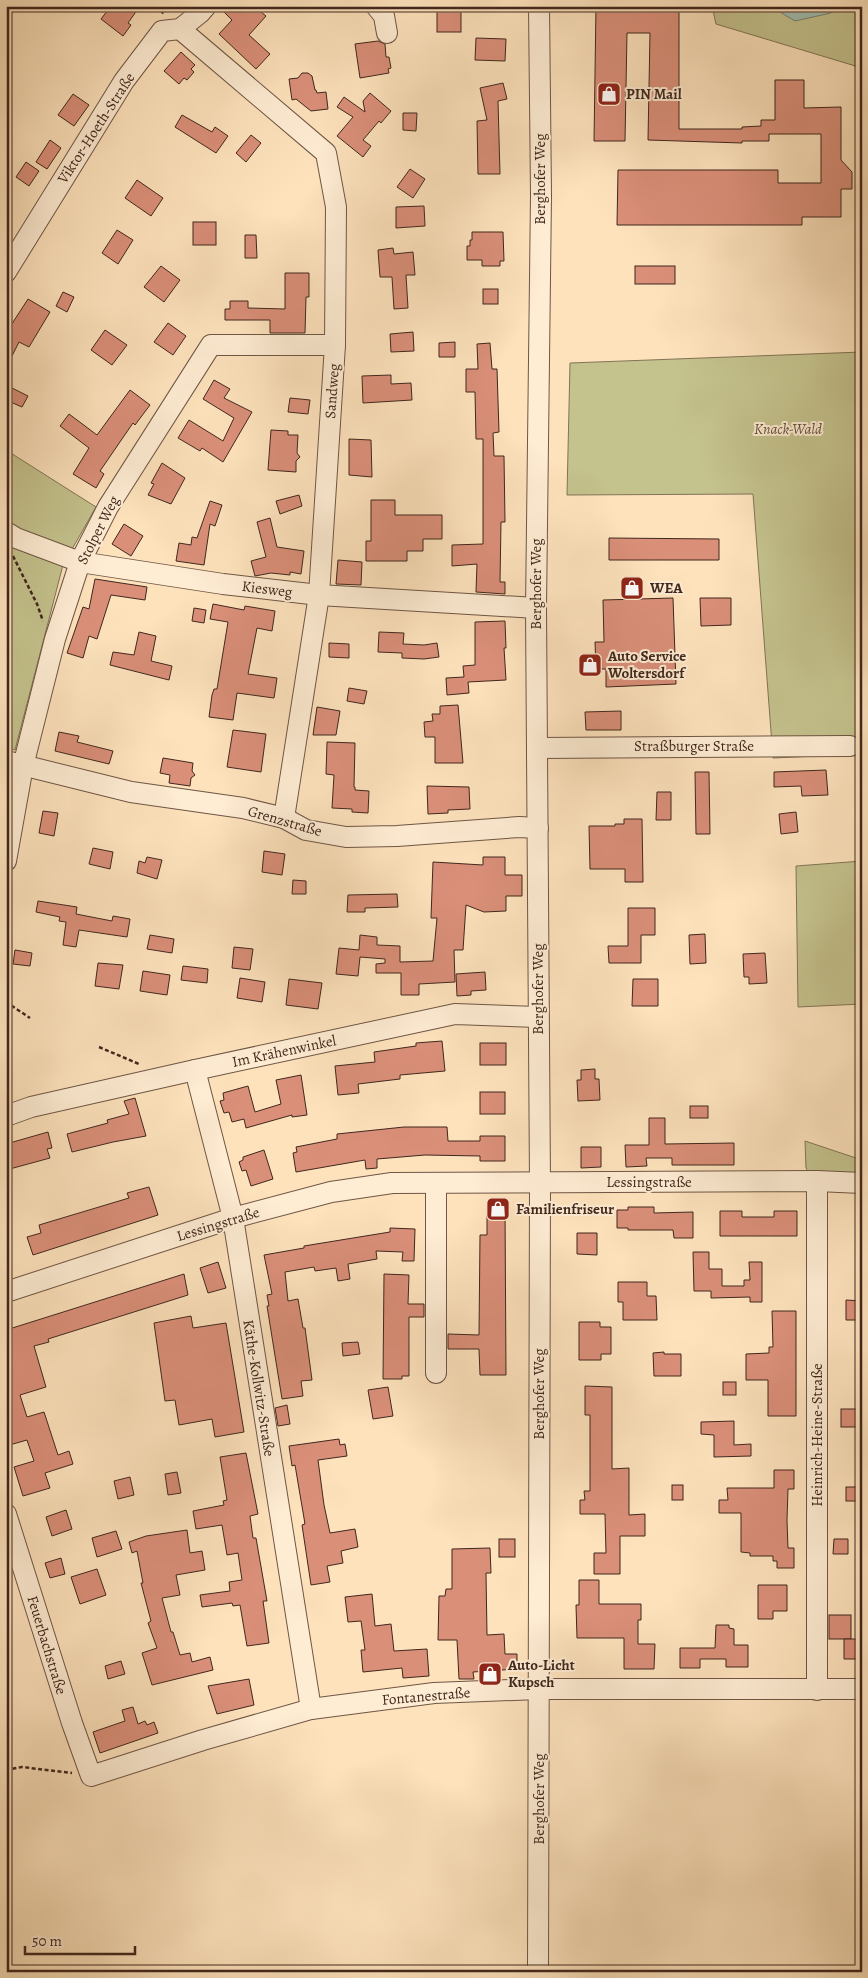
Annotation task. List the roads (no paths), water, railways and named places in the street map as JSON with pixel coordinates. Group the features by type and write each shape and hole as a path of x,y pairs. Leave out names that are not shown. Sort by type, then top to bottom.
{"street":[{"name":"Viktor-Hoeth-Straße","path":"6,272 124,81 162,31 180,29 206,6"},
{"path":"376,6 384,16 387,33"},
{"name":"Berghofer Weg","path":"538,1972 540,1183 536,608 541,195 539,6"},
{"name":"Sandweg","path":"180,29 326,153 336,207 335,345 319,595 284,818"},
{"name":"Stolper Weg","path":"6,859 14,764 80,562 108,507 211,345 335,345"},
{"name":"Kiesweg","path":"6,532 16,538 80,562 223,584 319,595 536,608"},
{"name":"Straßburger Straße","path":"537,748 850,746"},
{"name":"Grenzstraße","path":"14,764 131,792 243,808 284,818 306,830 346,837 397,836 519,827 538,828"},
{"name":"Im Krähenwinkel","path":"6,1116 31,1107 455,1014 538,1017"},
{"name":"Käthe-Kollwitz-Straße","path":"195,1070 233,1218 311,1709"},
{"name":"Im Krähenwinkel","path":"6,1103 31,1107"},
{"name":"Lessingstraße","path":"6,1292 233,1218 331,1192 392,1184 817,1181 862,1183"},
{"name":"Heinrich-Heine-Straße","path":"817,1181 817,1690"},
{"path":"436,1184 436,1373"},
{"name":"Feuerbachstraße","path":"6,1514 72,1723 91,1776"},
{"name":"Fontanestraße","path":"91,1776 203,1740 311,1709 434,1693 539,1689 862,1689"}],"place":[{"name":"PIN Mail","path":"609,94"},
{"name":"WEA","path":"632,588"},
{"name":"Auto Service Woltersdorf","path":"590,665"},
{"name":"Familienfriseur","path":"498,1209"},
{"name":"Auto-Licht Kupsch","path":"490,1674"}],"park label":[{"name":"Knack-Wald","path":"788,429"}]}
